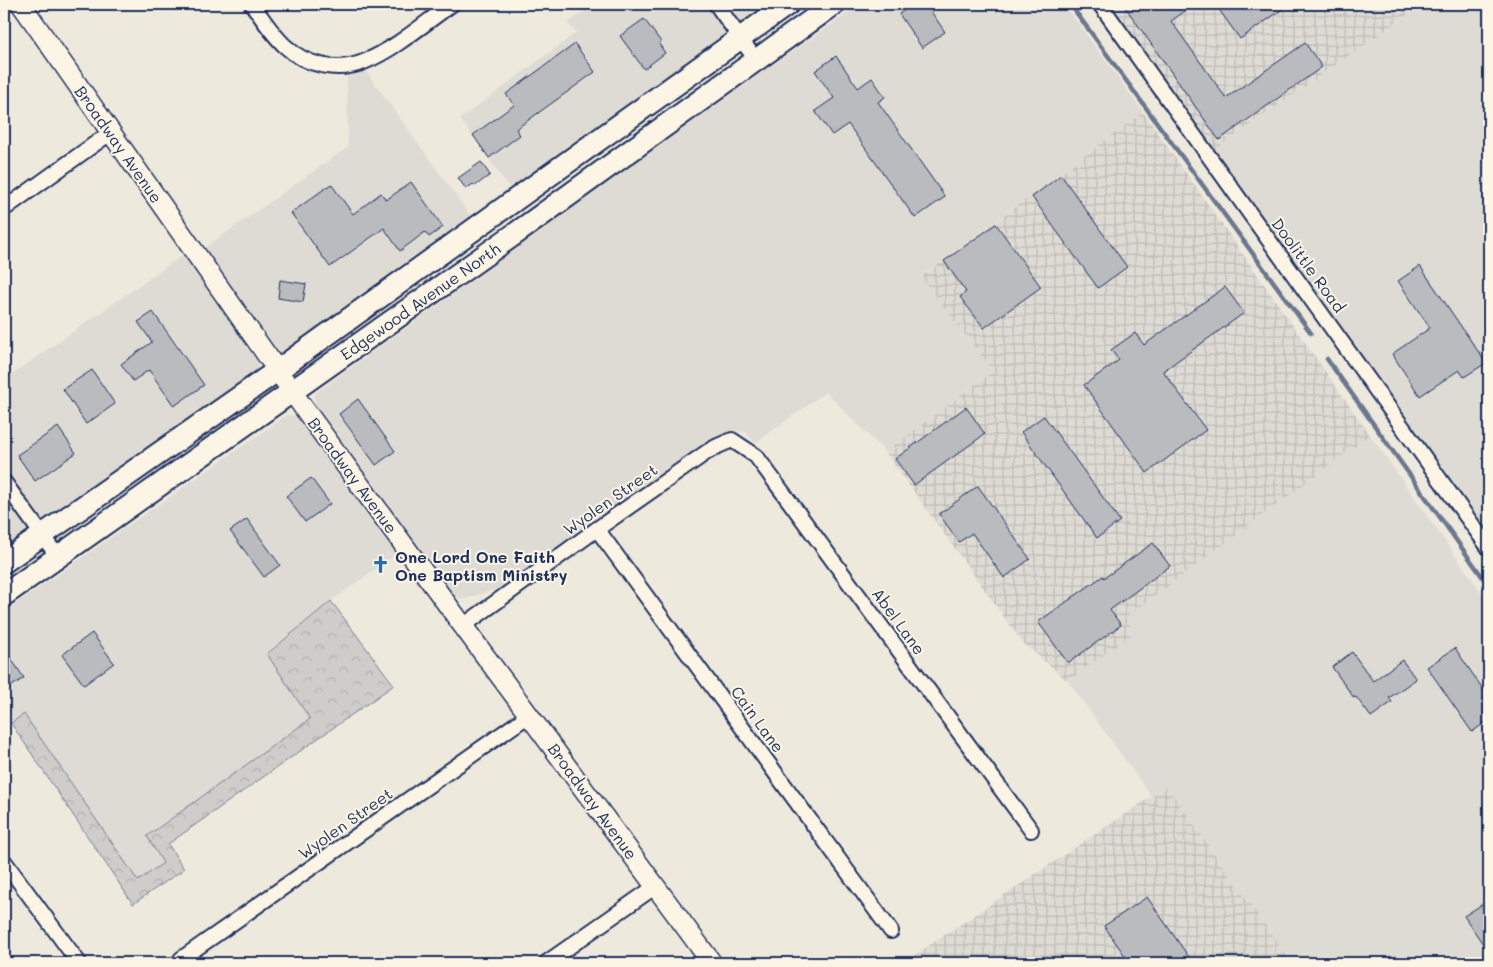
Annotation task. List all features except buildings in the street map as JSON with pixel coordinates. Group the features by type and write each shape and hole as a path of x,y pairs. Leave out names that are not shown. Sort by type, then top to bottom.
{"main road":[{"name":"Edgewood Avenue North","path":"4,595 293,392 740,37 788,4"},
{"name":"Edgewood Avenue North","path":"4,562 278,370 756,60 834,4"}],"street":[{"name":"Broadway Avenue","path":"21,4 293,392 712,963"},
{"path":"252,4 284,46 308,62 325,66 345,67 366,62 385,51 452,4"},
{"path":"716,4 756,60"},
{"name":"Doolittle Road","path":"1100,4 1489,548"},
{"path":"4,208 110,133"},
{"name":"Wyolen Street","path":"463,626 707,452 732,440"},
{"name":"Abel Lane","path":"732,440 756,456 1031,830"},
{"path":"4,482 58,557"},
{"name":"Cain Lane","path":"597,529 890,931"},
{"name":"Wyolen Street","path":"181,959 529,715"},
{"path":"4,861 79,963"},
{"path":"546,963 656,886"}],"shaded area":[{"path":"595,4 768,4 511,190 460,119 576,33 568,23"},
{"path":"861,4 1064,4 1143,112 921,276 993,371 885,452 826,392 755,443 746,432 731,431 711,442 503,587 464,599 450,594 315,405 314,396 318,391 768,68"},
{"path":"1107,4 1423,4 1213,151"},
{"path":"1423,4 1489,4 1489,535 1213,151"},
{"path":"365,70 472,218 288,350 276,351 203,249 348,147 347,73"},
{"path":"1143,112 1370,435 1125,618 1135,632 1068,681 1023,643 885,452 993,371 921,277"},
{"path":"187,252 230,316 246,347 258,362 258,369 254,375 4,549 4,380"},
{"path":"287,415 296,416 303,422 401,551 331,601 267,653 310,719 148,835 164,863 138,881 24,714 4,728 4,612"},
{"path":"1370,435 1489,603 1489,963 1292,963 1167,786 1151,796 1068,681 1134,632 1124,618"},
{"path":"1167,786 1292,963 903,963"}],"green space":[{"path":"331,601 394,685 168,844 184,869 133,904 11,723 24,714 138,881 163,863 147,836 310,719 267,654"}],"waterway":[{"path":"1070,4 1311,333"},
{"path":"1327,359 1489,586"}],"place":[{"name":"One Lord One Faith One Baptism Ministry","path":"381,565"}]}
